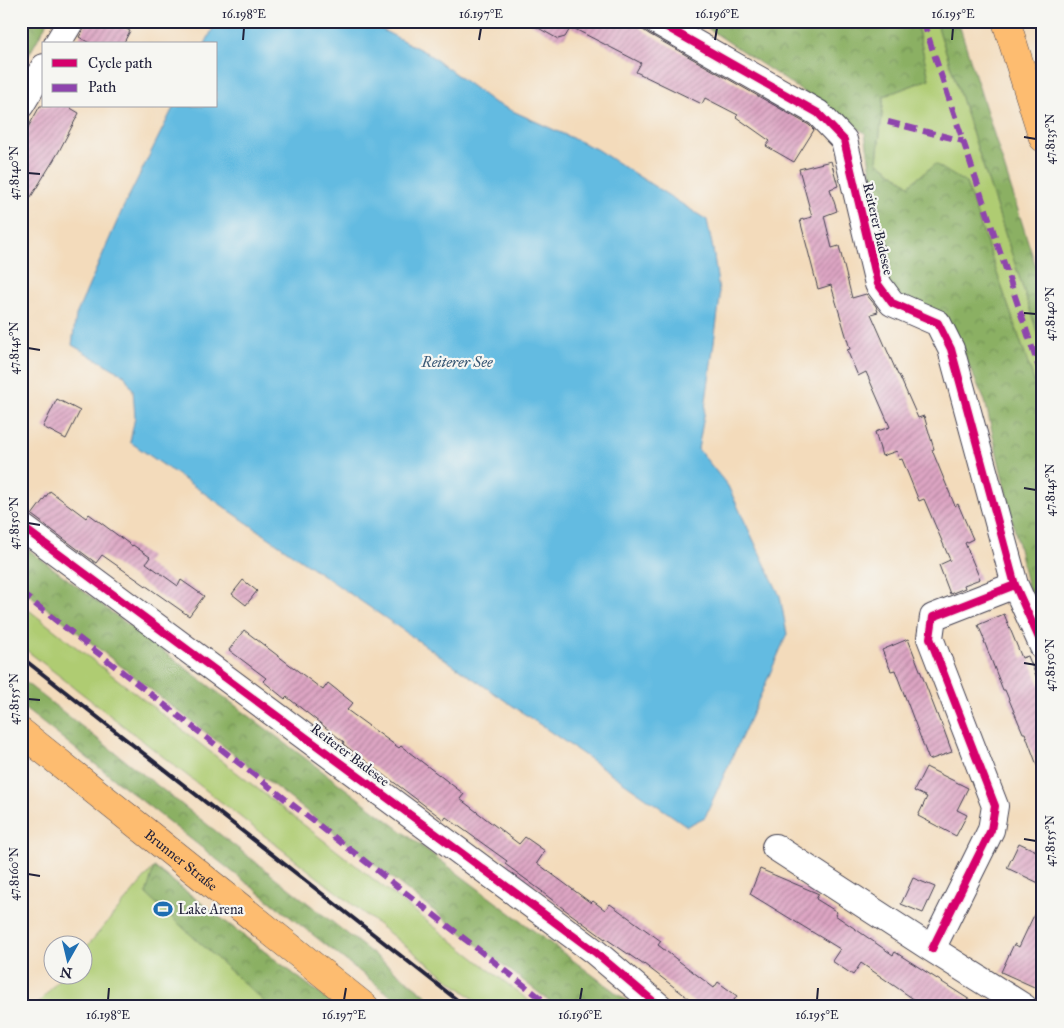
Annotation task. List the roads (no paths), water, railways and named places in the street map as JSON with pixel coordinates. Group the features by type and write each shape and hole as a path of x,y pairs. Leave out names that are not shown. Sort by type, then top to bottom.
{"main road":[{"path":"1006,21 1043,138"},
{"name":"Brunner Straße","path":"21,732 365,1007"}],"street":[{"path":"59,42 71,21"},
{"name":"Reiterer Badesee","path":"656,21 818,113 844,140 878,284 892,303 938,323 951,349 1015,585 1043,647"},
{"path":"21,105 42,70"},
{"name":"Reiterer Badesee","path":"21,526 595,952 660,1007"},
{"path":"932,949 991,830 996,806 930,638 933,617 1015,585"},
{"path":"775,847 1024,1007"}],"water":[{"name":"Reiterer See","path":"219,21 365,21 427,53 493,102 596,149 707,220 720,298 698,449 728,486 780,596 787,634 705,817 687,826 130,442 135,417 133,390 124,375 72,345 76,315 123,208 173,108 218,108 218,42 206,42"}],"railway":[{"path":"21,657 466,1007"}],"place":[{"name":"Lake Arena","path":"163,909"}]}
